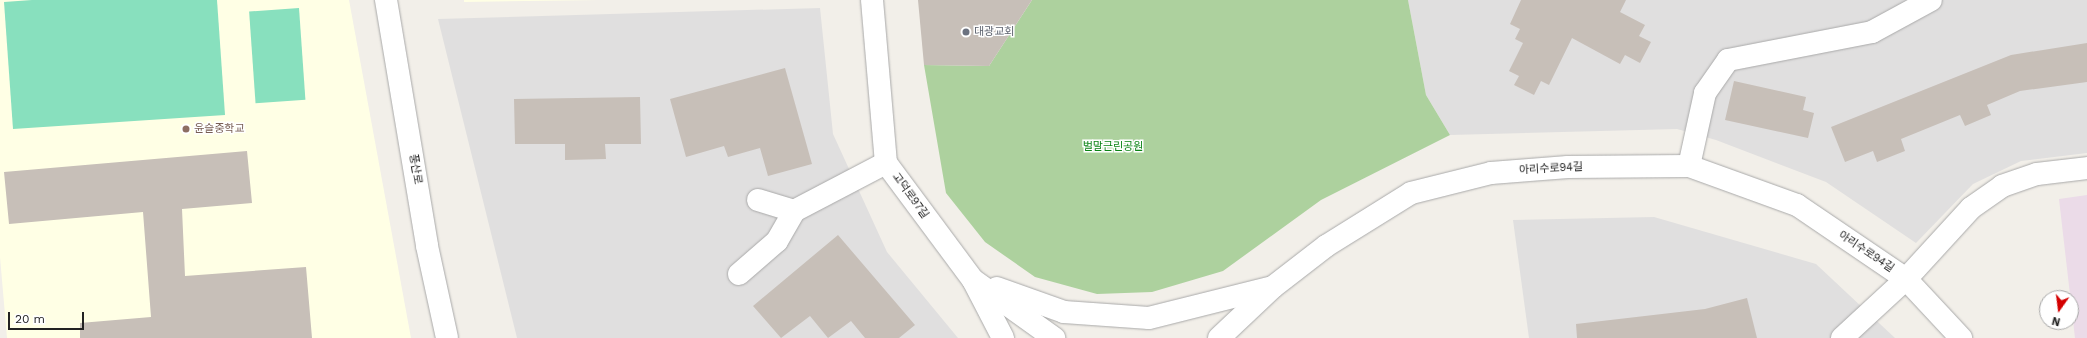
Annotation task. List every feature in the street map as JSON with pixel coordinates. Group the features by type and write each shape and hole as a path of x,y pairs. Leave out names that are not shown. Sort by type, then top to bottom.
{"street":[{"name":"풍산로","path":"386,0 427,246 447,338"},
{"name":"고덕로97길","path":"872,0 886,163 973,280 1054,338"},
{"path":"1689,166 1706,93 1728,60 1872,32 1931,0"},
{"path":"739,274 777,241 794,211 886,163"},
{"name":"아리수로94길","path":"1219,338 1273,287 1326,246 1411,193 1491,173 1568,167 1689,166 1797,205 1906,278 1961,338"},
{"name":"아리수로94길","path":"1906,278 1970,208 2002,186 2037,174 2087,168"},
{"path":"758,200 794,211"},
{"path":"1842,338 1906,278"},
{"path":"973,280 1064,312 1149,318 1273,287"},
{"path":"973,280 1003,338"}],"shaded area":[{"name":"윤슬중학교","path":"0,0 349,0 411,338 7,338 0,257"},
{"path":"464,0 600,0 464,2"},
{"path":"1408,0 2087,0 2087,153 2021,161 1973,184 1916,243 1826,182 1716,140 1677,129 1450,135 1426,95"},
{"path":"820,8 833,134 887,252 958,338 517,338 438,19"},
{"path":"2087,195 2087,338 2075,338 2074,330 2079,330 2079,290 2069,290 2059,199"},
{"path":"1654,217 1816,264 1895,338 1529,338 1513,220"}],"green space":[{"path":"32,0 217,0 225,115 13,129 4,2"},
{"name":"벌말근린공원","path":"1032,0 1408,0 1426,95 1450,135 1321,200 1223,271 1152,292 1097,294 1035,277 985,242 946,193 924,65 989,66"},
{"path":"299,8 305,100 256,103 249,11"}],"building":[{"name":"대광교회","path":"918,0 1032,0 989,66 924,65"},
{"path":"1521,0 1626,0 1620,12 1645,25 1639,36 1651,42 1640,63 1625,55 1620,64 1572,38 1549,85 1541,81 1534,95 1514,85 1519,76 1509,71 1523,43 1515,39 1520,29 1510,24"},
{"path":"2087,43 2087,82 2020,91 1987,105 1991,115 1965,126 1960,115 1901,139 1905,151 1877,162 1873,151 1845,162 1831,127 2011,55"},
{"path":"785,68 812,164 768,176 760,148 728,157 724,146 686,157 670,99"},
{"path":"1734,81 1806,97 1803,110 1814,113 1808,138 1725,120"},
{"path":"640,97 641,144 605,144 606,159 565,160 565,144 515,144 514,99"},
{"name":"윤슬중학교","path":"247,151 252,203 182,209 185,276 306,267 312,338 80,338 80,323 151,317 143,212 9,224 4,172"},
{"path":"838,235 915,325 899,338 865,338 851,321 828,338 810,316 781,338 753,306"},
{"path":"1747,298 1757,338 1577,338 1576,324 1705,309"}],"place":[{"name":"대광교회","path":"966,32"},
{"name":"윤슬중학교","path":"186,129"}]}
